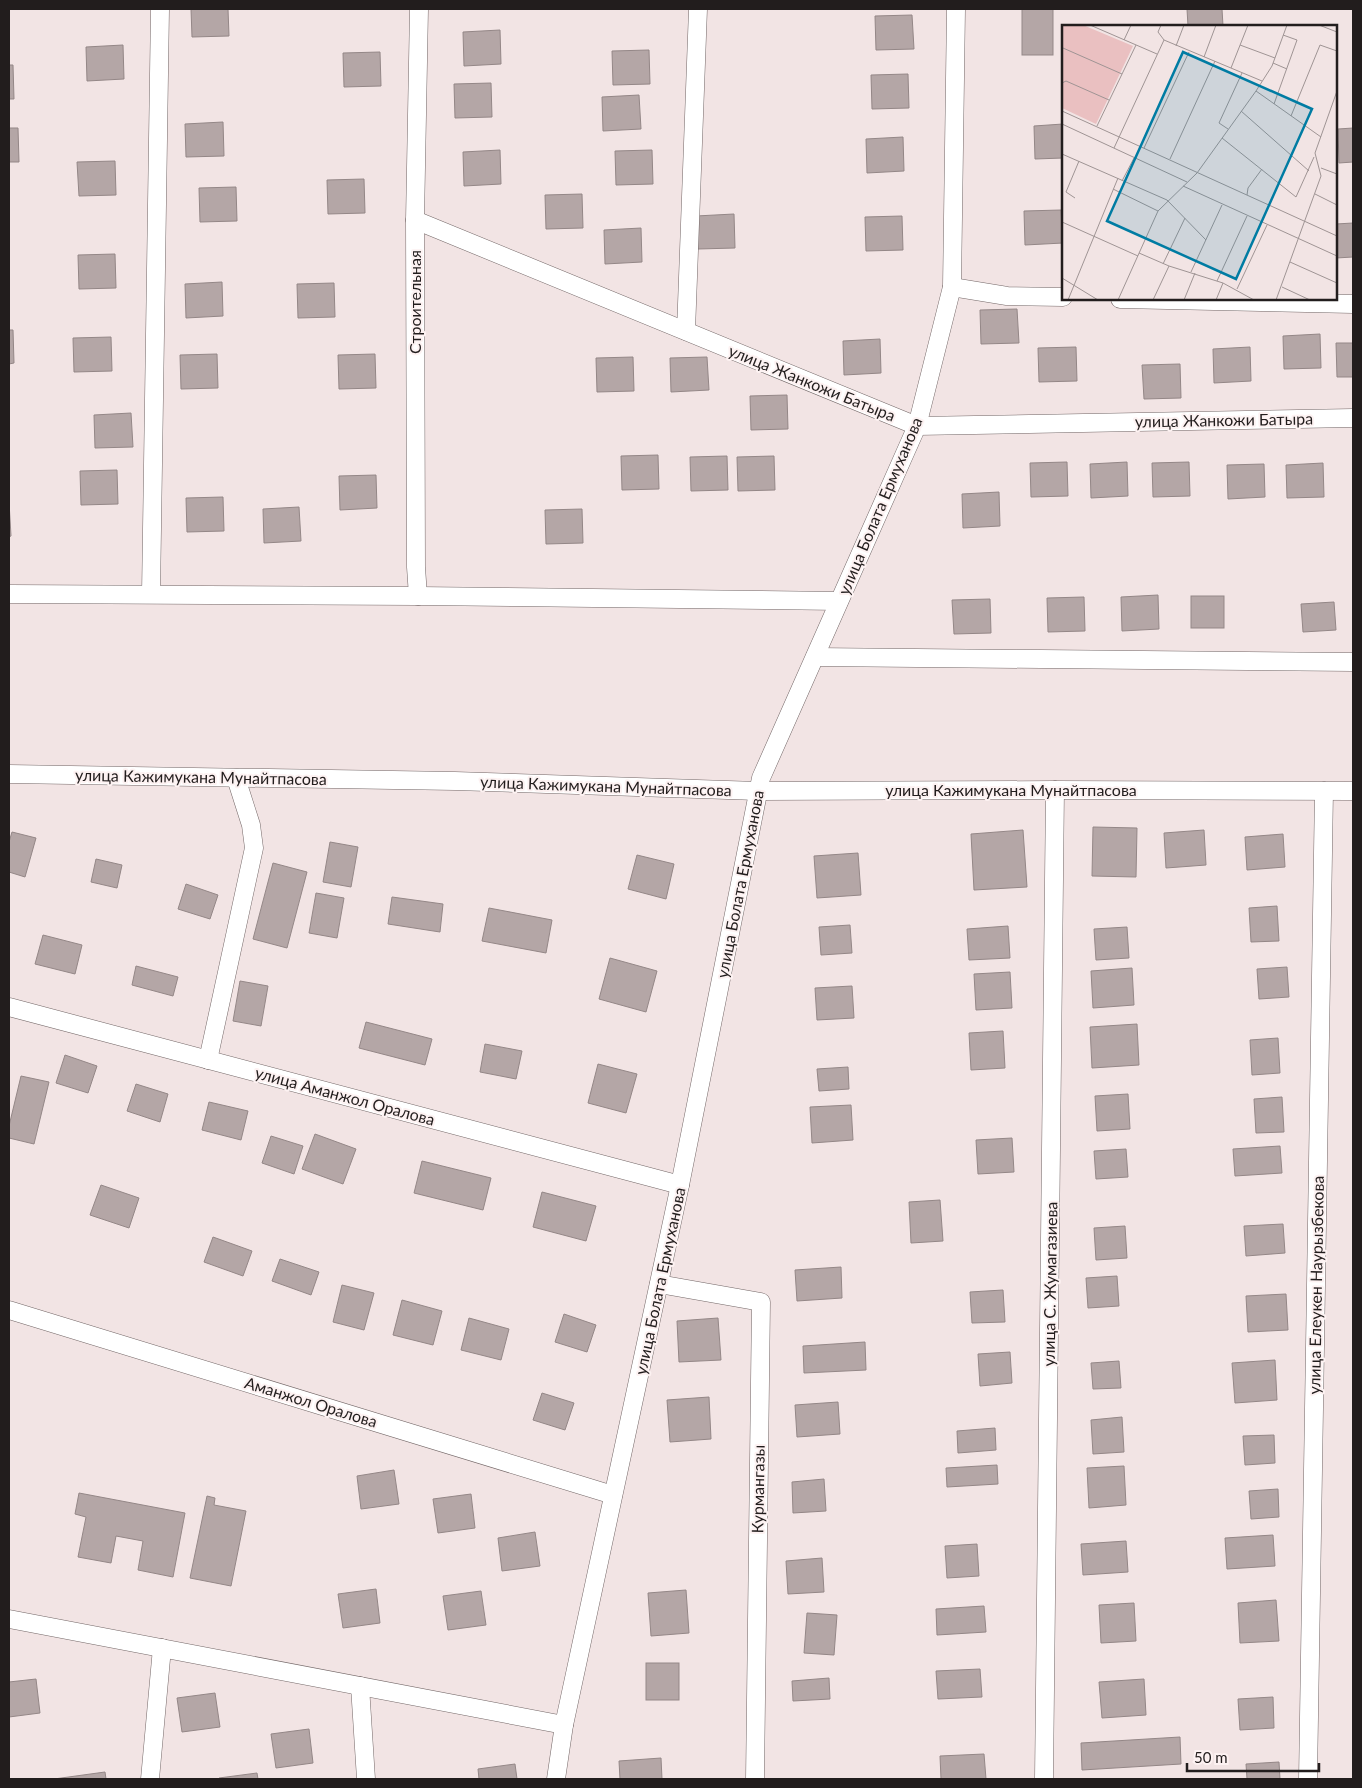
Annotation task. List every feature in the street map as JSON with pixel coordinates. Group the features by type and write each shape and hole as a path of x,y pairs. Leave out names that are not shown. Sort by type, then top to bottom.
{"street":[{"path":"151,594 160,9"},
{"name":"Строительная","path":"418,596 416,557 415,220 419,9"},
{"path":"686,331 698,9"},
{"name":"улица Болата Ермуханова","path":"556,1779 564,1725 680,1185 761,778 917,426 952,287 956,9"},
{"name":"улица Жанкожи Батыра","path":"415,220 917,426 1353,418"},
{"path":"952,287 1007,296 1062,297"},
{"path":"1167,300 1353,304"},
{"path":"9,594 418,596 839,602"},
{"path":"815,657 1353,662"},
{"name":"улица Кажимукана Мунайтпасова","path":"9,774 456,781 758,790 1353,792"},
{"path":"208,1060 254,848 251,825 236,778"},
{"name":"улица С. Жумагазиева","path":"1044,1779 1055,790"},
{"name":"улица Елеукен Наурызбекова","path":"1308,1779 1324,791"},
{"name":"улица Аманжол Оралова","path":"9,1007 680,1185"},
{"name":"Курмангазы","path":"659,1284 761,1302 754,1779"},
{"name":"Аманжол Оралова","path":"9,1310 613,1495"},
{"path":"9,1619 564,1725"},
{"path":"150,1779 162,1648"},
{"path":"360,1686 366,1779"}],"building":[{"path":"191,9 228,9 229,36 192,37"},
{"path":"1022,9 1053,9 1053,55 1022,55"},
{"path":"1187,9 1222,9 1223,25 1188,25"},
{"path":"912,15 914,49 876,50 875,16"},
{"path":"500,30 501,64 464,66 463,32"},
{"path":"123,45 124,79 87,81 86,47"},
{"path":"649,50 650,84 613,85 612,51"},
{"path":"380,52 381,86 344,87 343,53"},
{"path":"9,65 13,65 14,99 9,99"},
{"path":"908,74 909,108 872,109 871,75"},
{"path":"491,83 492,117 455,118 454,84"},
{"path":"639,95 641,129 603,131 602,97"},
{"path":"223,122 224,156 186,157 185,124"},
{"path":"1062,124 1062,158 1035,159 1034,126"},
{"path":"9,128 18,128 19,162 9,162"},
{"path":"1353,128 1353,162 1339,163 1338,129"},
{"path":"903,137 904,171 867,173 866,139"},
{"path":"500,150 501,184 464,186 463,152"},
{"path":"652,150 653,184 616,185 615,151"},
{"path":"115,161 116,195 79,196 77,162"},
{"path":"364,179 365,213 328,214 327,180"},
{"path":"236,187 237,221 200,222 199,188"},
{"path":"582,194 583,228 546,229 545,195"},
{"path":"1061,210 1062,243 1025,245 1024,211"},
{"path":"734,214 735,248 698,249 696,216"},
{"path":"902,216 903,250 866,251 865,217"},
{"path":"1353,223 1353,257 1337,258 1337,224"},
{"path":"641,228 642,262 605,264 604,230"},
{"path":"115,254 116,288 79,289 78,255"},
{"path":"222,282 223,316 186,318 185,284"},
{"path":"334,283 335,317 298,318 297,284"},
{"path":"1017,309 1019,343 981,344 980,310"},
{"path":"9,330 13,330 14,363 9,364"},
{"path":"1320,334 1321,368 1284,369 1283,336"},
{"path":"111,337 112,371 74,372 73,338"},
{"path":"880,339 881,373 844,375 843,341"},
{"path":"1336,343 1353,343 1353,377 1337,377"},
{"path":"1076,347 1077,381 1039,382 1038,348"},
{"path":"1250,347 1251,381 1214,383 1213,349"},
{"path":"217,354 218,388 181,389 180,355"},
{"path":"375,354 376,388 339,389 338,355"},
{"path":"633,357 634,391 597,392 596,358"},
{"path":"707,357 709,390 671,392 670,358"},
{"path":"1180,364 1181,398 1144,399 1142,365"},
{"path":"787,395 788,429 751,430 750,396"},
{"path":"131,413 133,447 95,448 94,415"},
{"path":"658,455 659,489 622,490 621,456"},
{"path":"727,456 728,490 691,491 690,457"},
{"path":"774,456 775,490 738,491 737,457"},
{"path":"1067,462 1068,496 1031,497 1030,463"},
{"path":"1127,462 1128,496 1091,498 1090,464"},
{"path":"1189,462 1190,496 1153,497 1152,463"},
{"path":"1323,463 1324,497 1287,498 1286,465"},
{"path":"1264,464 1265,497 1228,499 1227,465"},
{"path":"117,470 118,504 81,505 80,471"},
{"path":"376,475 377,508 340,510 339,476"},
{"path":"999,492 1000,526 963,528 962,494"},
{"path":"223,497 224,531 187,532 186,498"},
{"path":"9,502 11,536 9,537"},
{"path":"299,507 301,541 264,543 263,509"},
{"path":"582,509 583,543 546,544 545,510"},
{"path":"1158,595 1159,629 1122,631 1121,597"},
{"path":"1191,596 1224,596 1224,628 1191,628"},
{"path":"1084,597 1085,631 1048,632 1047,598"},
{"path":"990,599 991,633 954,634 952,600"},
{"path":"1334,602 1336,630 1303,632 1301,604"},
{"path":"1093,827 1137,828 1136,877 1092,876"},
{"path":"1023,830 1027,887 974,890 971,834"},
{"path":"1204,830 1206,865 1166,868 1164,833"},
{"path":"12,832 36,838 25,877 9,872 9,842"},
{"path":"1283,834 1285,867 1247,870 1245,837"},
{"path":"330,842 358,847 351,887 323,882"},
{"path":"858,853 861,895 817,898 814,856"},
{"path":"637,855 674,864 666,899 628,889"},
{"path":"96,859 122,865 117,888 91,882"},
{"path":"273,863 307,872 287,948 253,939"},
{"path":"186,884 218,895 210,919 178,909"},
{"path":"316,893 344,898 337,938 309,933"},
{"path":"392,897 443,904 440,932 388,924"},
{"path":"1277,906 1279,941 1251,942 1249,908"},
{"path":"489,908 552,920 546,953 482,941"},
{"path":"850,925 852,953 821,955 819,927"},
{"path":"1008,926 1010,958 969,960 967,929"},
{"path":"1127,927 1129,958 1096,960 1094,929"},
{"path":"43,935 82,945 75,974 35,964"},
{"path":"610,958 657,971 646,1012 599,999"},
{"path":"136,966 178,977 173,996 132,985"},
{"path":"1287,967 1289,997 1259,999 1257,969"},
{"path":"1132,968 1134,1005 1093,1008 1091,971"},
{"path":"1010,972 1012,1008 976,1010 974,974"},
{"path":"240,981 268,986 261,1026 233,1021"},
{"path":"852,986 854,1018 817,1020 815,988"},
{"path":"366,1022 432,1039 425,1065 359,1048"},
{"path":"1137,1024 1139,1065 1092,1068 1090,1027"},
{"path":"1003,1031 1005,1068 971,1070 969,1033"},
{"path":"1278,1038 1280,1073 1252,1075 1250,1040"},
{"path":"485,1044 522,1051 516,1079 480,1072"},
{"path":"65,1055 97,1066 88,1093 56,1083"},
{"path":"598,1064 637,1074 626,1113 588,1103"},
{"path":"848,1067 849,1089 819,1091 817,1069"},
{"path":"21,1076 49,1082 34,1144 9,1138 9,1126"},
{"path":"136,1084 168,1094 160,1122 127,1111"},
{"path":"1128,1094 1130,1129 1097,1131 1095,1096"},
{"path":"1282,1097 1284,1132 1256,1133 1254,1099"},
{"path":"209,1102 248,1111 241,1140 202,1130"},
{"path":"851,1105 853,1140 812,1143 810,1107"},
{"path":"315,1134 356,1149 343,1184 302,1169"},
{"path":"271,1136 303,1146 294,1174 262,1163"},
{"path":"1012,1138 1014,1172 978,1174 976,1140"},
{"path":"1280,1146 1282,1173 1235,1176 1233,1149"},
{"path":"1126,1149 1128,1177 1096,1179 1094,1151"},
{"path":"422,1161 491,1178 483,1210 414,1193"},
{"path":"101,1185 139,1198 129,1228 90,1215"},
{"path":"542,1192 596,1206 586,1241 533,1227"},
{"path":"940,1200 943,1241 911,1243 909,1202"},
{"path":"1283,1224 1285,1253 1246,1256 1244,1226"},
{"path":"1125,1226 1127,1258 1096,1260 1094,1228"},
{"path":"213,1237 252,1251 243,1276 204,1262"},
{"path":"280,1259 319,1272 311,1295 272,1281"},
{"path":"841,1267 842,1298 797,1301 795,1270"},
{"path":"1117,1276 1119,1306 1088,1308 1086,1278"},
{"path":"342,1285 374,1293 364,1330 333,1322"},
{"path":"1003,1290 1005,1322 972,1323 970,1292"},
{"path":"1286,1294 1288,1330 1248,1332 1246,1296"},
{"path":"402,1300 442,1311 433,1345 393,1335"},
{"path":"564,1314 596,1325 587,1352 555,1342"},
{"path":"469,1318 509,1329 501,1360 461,1350"},
{"path":"718,1318 721,1360 679,1362 677,1321"},
{"path":"865,1342 866,1370 804,1373 803,1346"},
{"path":"1010,1352 1012,1383 980,1386 978,1354"},
{"path":"1275,1360 1277,1400 1235,1403 1232,1363"},
{"path":"1119,1361 1121,1388 1093,1389 1091,1363"},
{"path":"542,1393 574,1403 565,1430 533,1420"},
{"path":"709,1397 711,1439 670,1442 667,1400"},
{"path":"838,1402 840,1434 797,1437 795,1405"},
{"path":"1122,1417 1124,1452 1093,1454 1091,1420"},
{"path":"995,1428 996,1450 958,1453 957,1431"},
{"path":"1274,1435 1275,1463 1245,1465 1243,1436"},
{"path":"997,1465 998,1484 947,1487 946,1468"},
{"path":"1124,1466 1126,1505 1089,1508 1087,1468"},
{"path":"394,1470 399,1504 361,1509 357,1476"},
{"path":"824,1479 826,1511 793,1513 792,1482"},
{"path":"1278,1489 1279,1517 1251,1519 1249,1491"},
{"path":"79,1493 185,1513 173,1577 138,1570 143,1541 116,1536 111,1563 78,1557 86,1517 75,1514"},
{"path":"471,1494 475,1528 438,1533 433,1499"},
{"path":"207,1496 215,1498 214,1505 246,1511 231,1586 190,1578"},
{"path":"535,1532 540,1566 502,1571 498,1538"},
{"path":"1273,1535 1275,1566 1227,1569 1225,1538"},
{"path":"1126,1541 1128,1572 1083,1575 1081,1544"},
{"path":"977,1544 979,1576 947,1578 945,1546"},
{"path":"822,1558 824,1592 788,1594 786,1561"},
{"path":"376,1589 380,1623 343,1628 338,1594"},
{"path":"686,1590 689,1633 651,1636 648,1593"},
{"path":"481,1591 486,1625 448,1630 443,1596"},
{"path":"1276,1600 1279,1641 1240,1643 1238,1603"},
{"path":"1134,1603 1136,1641 1101,1643 1099,1605"},
{"path":"984,1606 986,1632 937,1635 936,1609"},
{"path":"807,1613 837,1615 834,1655 804,1653"},
{"path":"646,1663 679,1663 679,1700 646,1700"},
{"path":"980,1669 982,1697 938,1699 936,1671"},
{"path":"829,1678 830,1699 793,1701 792,1681"},
{"path":"36,1679 40,1713 9,1717 9,1682"},
{"path":"1144,1679 1146,1715 1102,1718 1099,1682"},
{"path":"215,1693 220,1727 182,1732 177,1698"},
{"path":"1273,1697 1274,1728 1240,1730 1238,1699"},
{"path":"309,1729 313,1763 276,1768 271,1734"},
{"path":"1180,1737 1181,1764 1082,1770 1081,1743"},
{"path":"984,1754 986,1779 941,1779 940,1756"},
{"path":"661,1758 662,1779 620,1779 619,1761"},
{"path":"1279,1762 1280,1779 1247,1779 1246,1764"},
{"path":"515,1764 517,1779 479,1779 478,1769"},
{"path":"105,1772 106,1779 54,1779"},
{"path":"257,1773 258,1779 219,1779 219,1778"}]}
